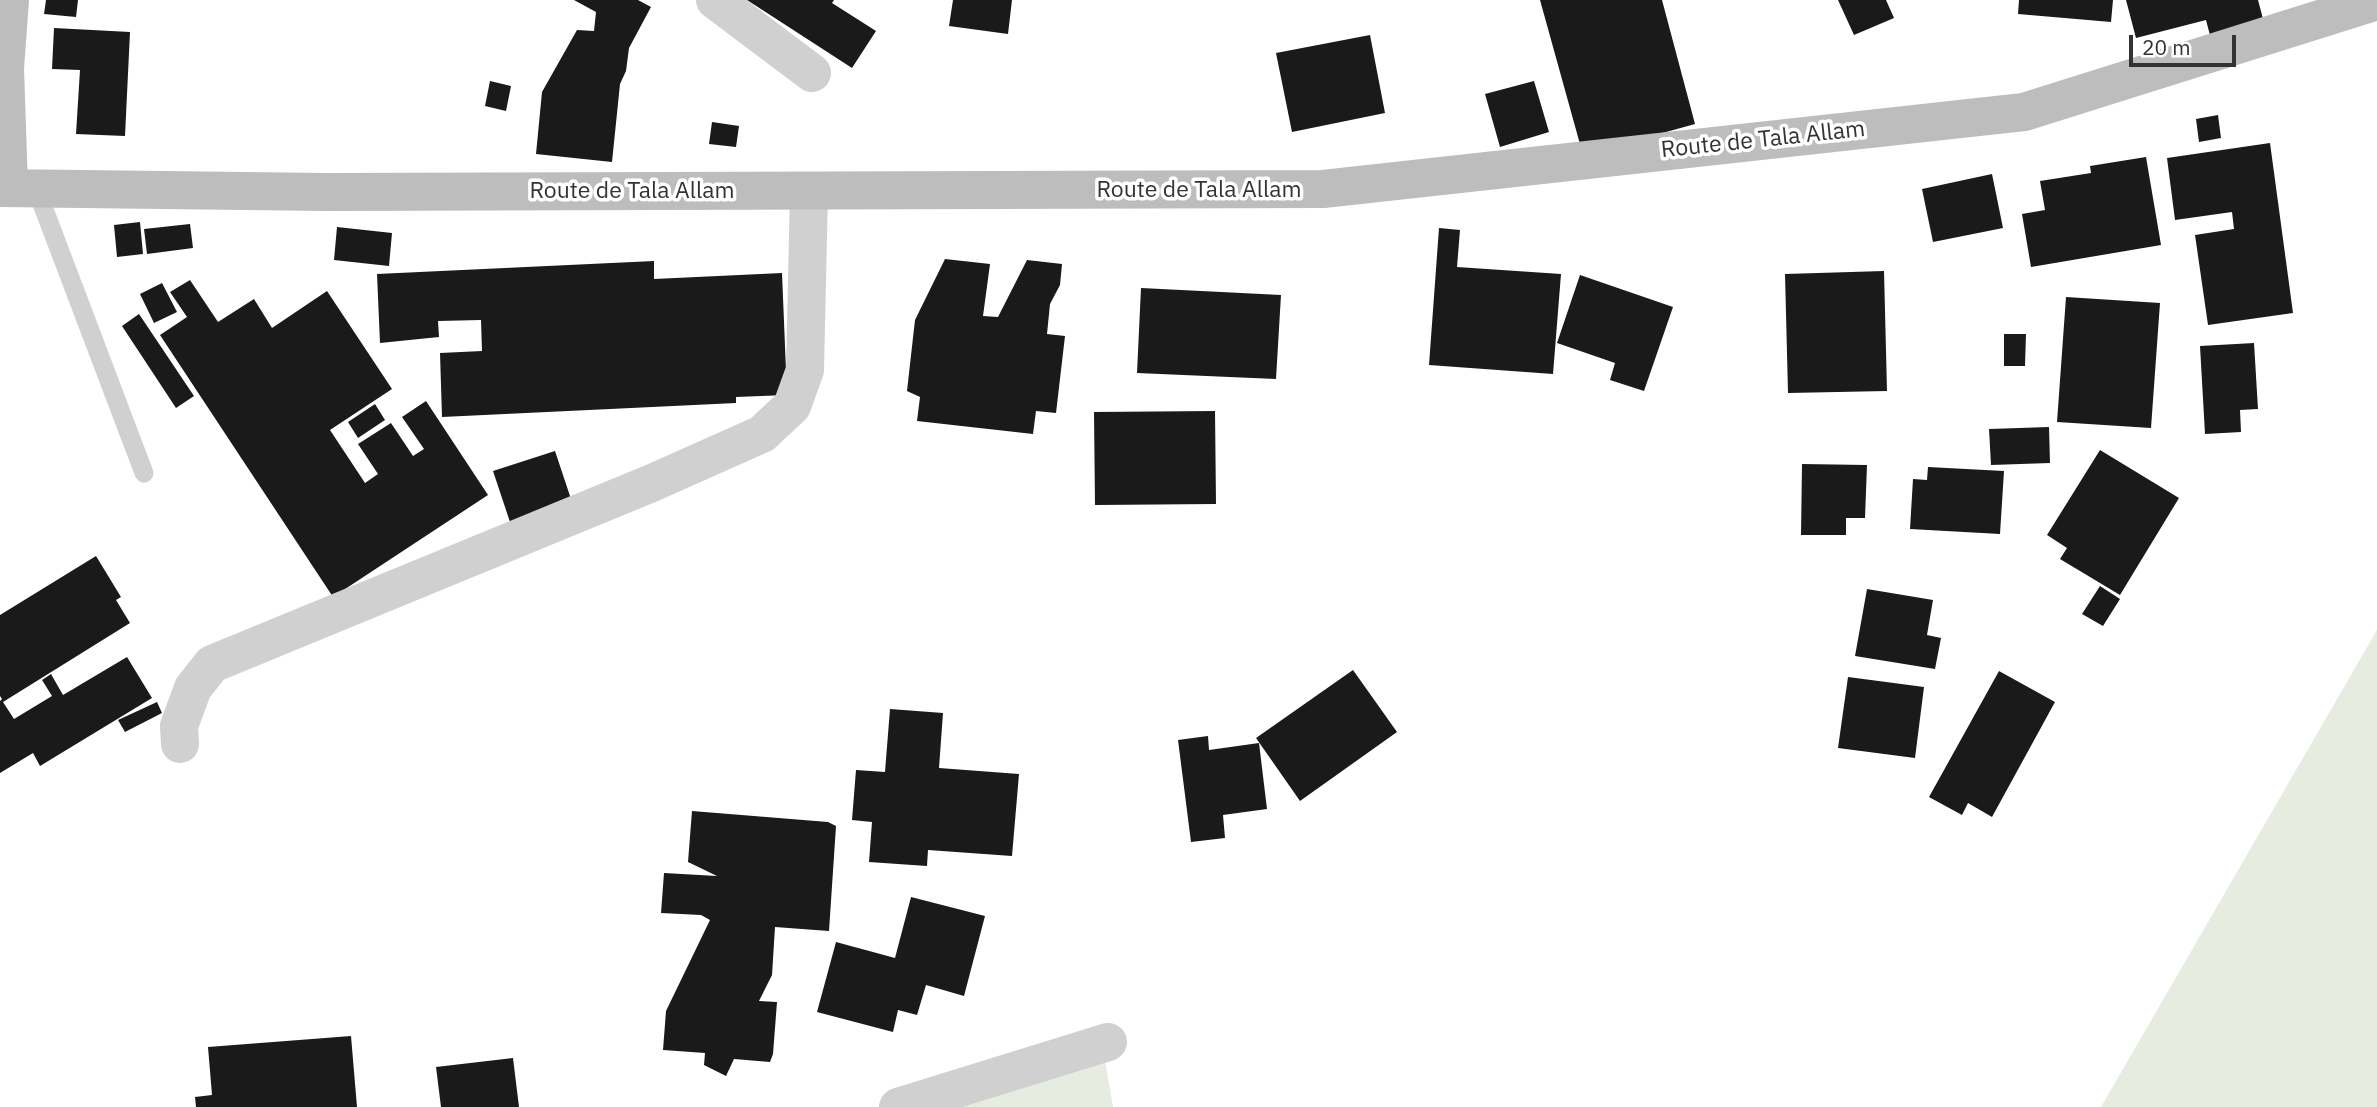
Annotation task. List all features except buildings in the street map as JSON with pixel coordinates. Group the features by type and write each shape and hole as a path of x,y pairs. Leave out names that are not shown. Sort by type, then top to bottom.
{"main road":[{"path":"9,0 5,68 15,188"},
{"name":"Route de Tala Allam","path":"15,188 326,192 1323,189 2024,112 2377,1"}],"street":[{"path":"715,0 812,73"},
{"path":"180,744 179,726 193,688 212,664 652,484 762,434 792,406 805,370 809,191"},
{"path":"898,1107 1108,1042"}],"lane":[{"path":"15,188 144,472"}],"shaded area":[{"path":"2377,630 2377,1107 2101,1107"},
{"path":"1104,1055 1113,1107 901,1107"}]}
